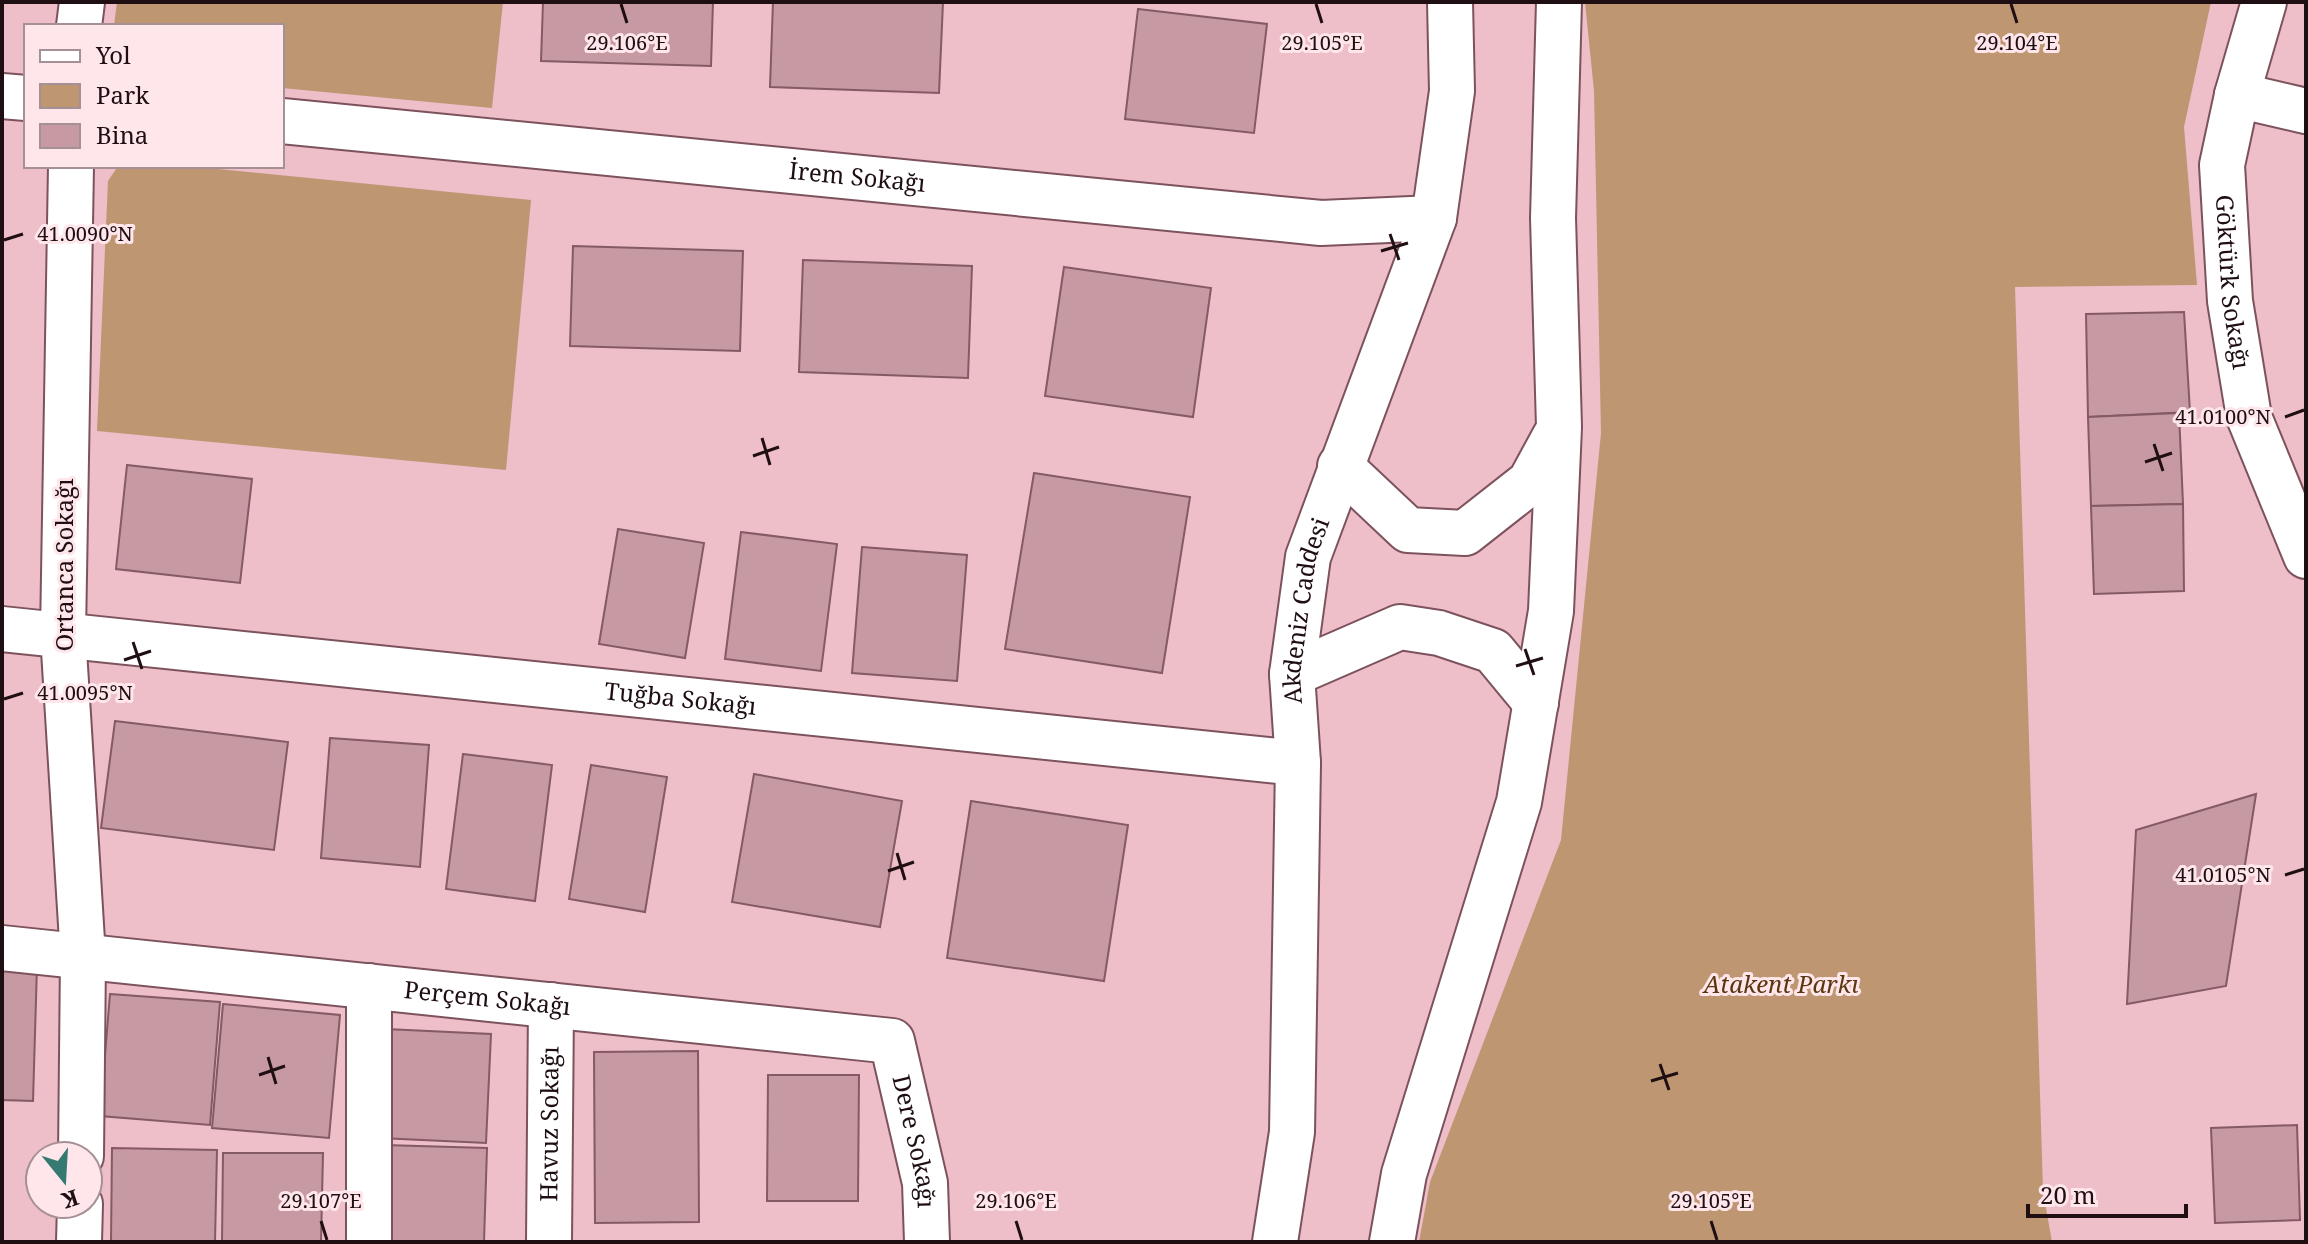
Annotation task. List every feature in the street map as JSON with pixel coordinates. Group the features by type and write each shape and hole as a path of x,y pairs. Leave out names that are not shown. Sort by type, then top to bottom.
{"street":[{"path":"79,24 82,2"},
{"name":"Akdeniz Caddesi","path":"1275,1242 1292,1132 1298,763 1292,674 1308,557 1434,218 1452,91 1450,2"},
{"path":"1392,1242 1404,1174 1519,802 1551,611 1559,427 1553,218 1559,2"},
{"name":"Göktürk Sokağı","path":"2264,2 2237,95 2222,165 2230,301 2249,417 2301,539"},
{"path":"2237,95 2306,111"},
{"path":"2,96 24,98"},
{"name":"İrem Sokağı","path":"284,121 1321,223 1434,218"},
{"name":"Ortanca Sokağı","path":"71,168 63,634 83,957 81,1140"},
{"path":"1340,466 1408,530 1465,533 1530,482 1559,427"},
{"path":"1292,674 1400,627 1439,633 1493,651 1536,703"},
{"name":"Tuğba Sokağı","path":"2,629 1298,763"},
{"name":"Perçem Sokağı","path":"2,948 892,1041"},
{"path":"369,986 369,1242"},
{"name":"Havuz Sokağı","path":"549,1242 551,1005"},
{"name":"Dere Sokağı","path":"892,1041 925,1183 927,1242"},
{"path":"79,1242 80,1220"}],"green space":[{"path":"117,2 503,2 492,108 284,88 284,24 114,24"},
{"name":"Atakent Parkı","path":"1585,2 2211,2 2184,127 2197,285 2015,287 2043,1191 2052,1242 1419,1242 1430,1182 1561,840 1601,433 1594,91"},
{"path":"117,168 208,168 531,200 506,470 97,431 108,181"}],"building":[{"path":"543,2 713,2 711,66 541,61"},
{"path":"773,2 943,2 939,93 770,87"},
{"path":"1138,9 1267,24 1254,133 1125,119"},
{"path":"573,246 743,251 740,351 570,346"},
{"path":"803,260 972,266 968,378 799,372"},
{"path":"1064,267 1211,288 1193,417 1045,396"},
{"path":"2184,312 2190,412 2088,417 2086,314"},
{"path":"2179,413 2183,504 2091,506 2088,417"},
{"path":"127,465 252,479 240,583 116,569"},
{"path":"1034,473 1190,497 1162,673 1005,649"},
{"path":"2183,504 2184,591 2094,594 2091,506"},
{"path":"618,529 704,543 685,658 599,644"},
{"path":"741,532 837,544 821,671 725,659"},
{"path":"862,547 967,555 957,681 852,673"},
{"path":"115,721 288,742 274,850 101,828"},
{"path":"330,738 429,745 420,867 321,858"},
{"path":"463,754 552,765 535,901 446,889"},
{"path":"591,765 667,777 645,912 569,899"},
{"path":"754,774 902,801 880,927 732,902"},
{"path":"2256,794 2226,986 2127,1004 2136,830"},
{"path":"971,801 1128,825 1104,981 947,958"},
{"path":"2,966 37,966 33,1101 2,1100"},
{"path":"110,994 220,1002 210,1125 100,1116"},
{"path":"223,1004 340,1015 329,1138 212,1128"},
{"path":"386,1029 491,1034 486,1143 380,1138"},
{"path":"698,1051 699,1222 595,1223 594,1052"},
{"path":"768,1075 859,1075 858,1201 767,1201"},
{"path":"2297,1125 2300,1220 2215,1223 2211,1128"},
{"path":"384,1145 487,1148 484,1242 380,1242"},
{"path":"112,1148 217,1150 215,1242 111,1242"},
{"path":"223,1153 323,1153 321,1242 222,1242"}]}
